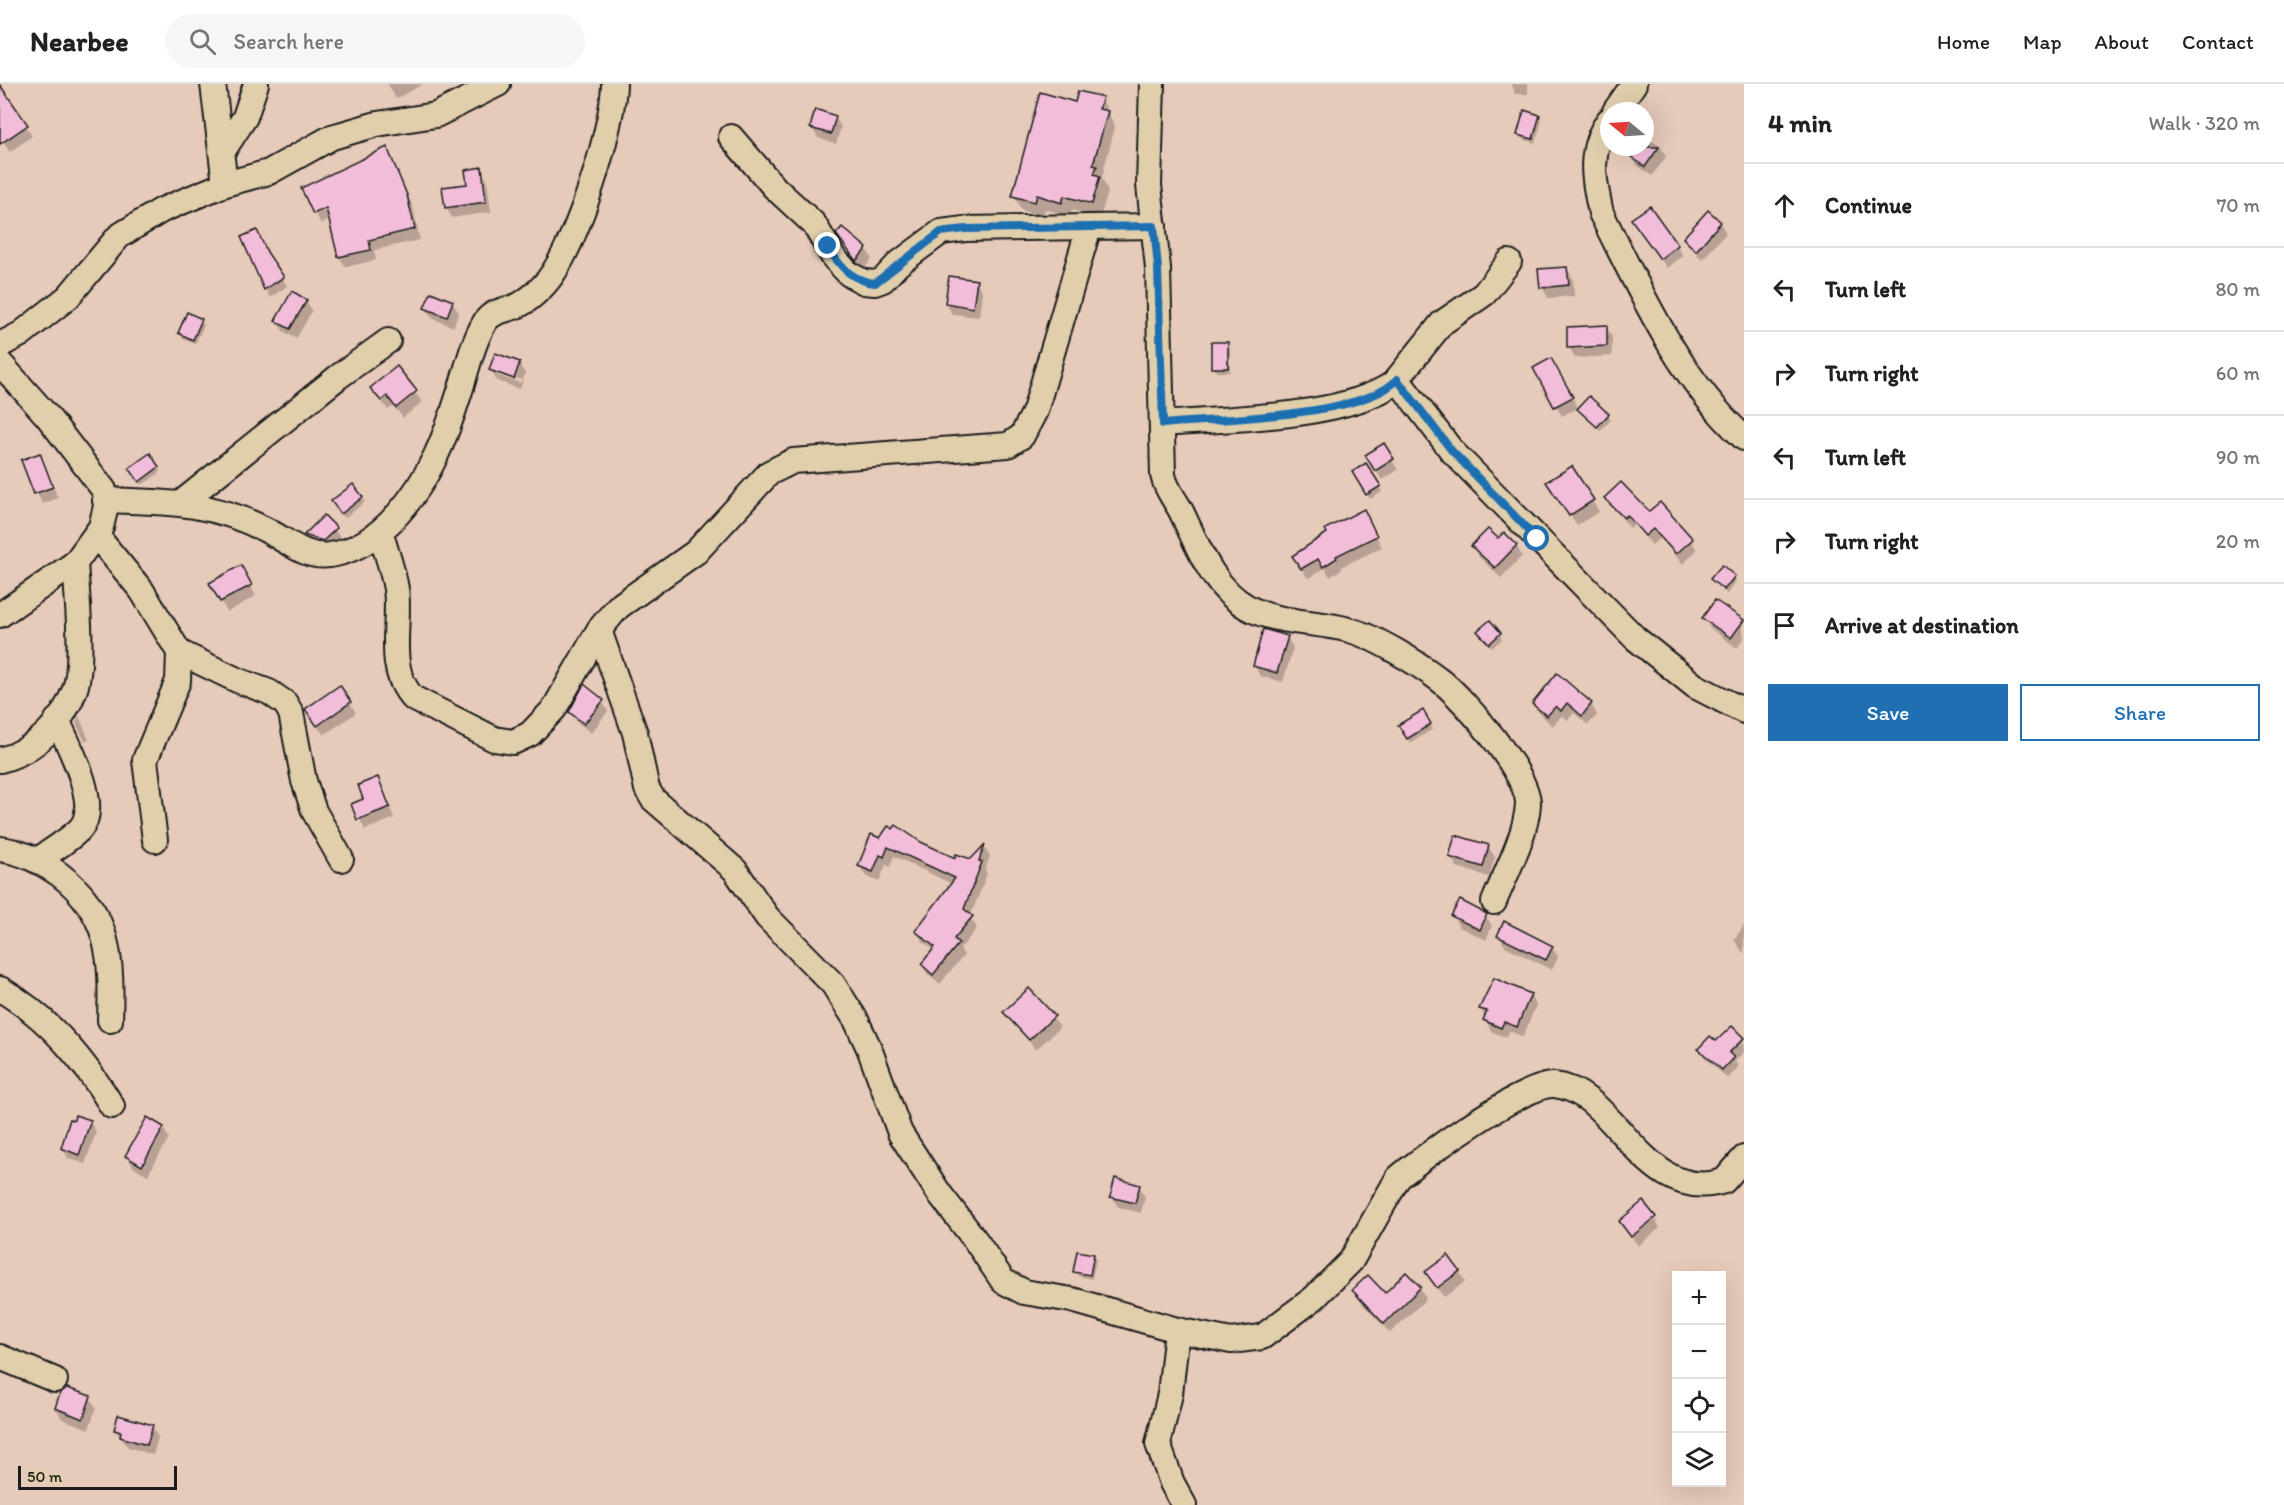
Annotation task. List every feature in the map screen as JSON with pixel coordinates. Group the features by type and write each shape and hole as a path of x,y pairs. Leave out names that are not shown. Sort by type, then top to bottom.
{"street":[{"path":"213,84 223,151 225,184"},
{"path":"223,151 245,117 256,84"},
{"path":"0,345 21,334 69,297 119,237 162,210 225,184 269,172 324,142 354,130 436,115 498,84"},
{"path":"105,500 198,505 267,530 305,552 316,555 347,551 381,534 417,492 436,459 450,423 474,344 486,320 496,312 520,305 543,286 567,245 599,155 612,103 614,84"},
{"path":"1152,84 1149,185 1158,268 1163,475 1166,487 1178,505 1207,566 1232,595 1248,607 1277,617 1349,630 1370,638 1441,681 1503,748 1526,789 1528,804 1521,832 1494,902"},
{"path":"1621,102 1634,84"},
{"path":"731,137 774,188 814,224 834,258 849,274 864,282 875,283 883,280 898,264 941,232 965,229 1154,226"},
{"path":"1600,137 1594,149 1595,186 1601,213 1683,368 1723,419 1744,438"},
{"path":"381,534 396,591 396,659 405,687 413,698 494,739 513,742 530,734 547,718 599,630 618,607 696,552 769,473 779,466 803,460 1008,445 1022,436 1035,411 1089,227"},
{"path":"1163,424 1314,410 1346,404 1385,389 1397,379 1442,324 1484,294 1509,262"},
{"path":"181,503 338,377 388,341"},
{"path":"0,363 48,417 104,490 105,500 105,517 96,535 75,564 0,615"},
{"path":"1397,379 1452,451 1635,638 1695,686 1744,711"},
{"path":"96,535 142,591 179,651 237,680 269,692 285,703 291,713 304,781 314,811 341,859"},
{"path":"0,760 22,753 46,735 75,688 78,627 75,564"},
{"path":"599,630 635,733 642,772 650,795 735,870 767,917 833,984 865,1039 900,1133 939,1193 976,1240 1003,1281 1024,1292 1072,1300 1177,1330 1231,1341 1262,1337 1314,1299 1351,1261 1398,1179 1410,1168 1437,1147 1514,1100 1547,1085 1573,1091 1589,1103 1659,1170 1676,1180 1697,1185 1712,1185 1734,1179 1744,1158"},
{"path":"155,840 144,760 178,681 179,651"},
{"path":"39,860 81,828 88,813 88,799 76,762 57,720"},
{"path":"0,849 39,860 79,889 96,915 105,939 112,969 110,1020"},
{"path":"0,989 16,998 58,1035 91,1072 111,1106"},
{"path":"1177,1330 1170,1394 1158,1444 1172,1483 1184,1505"},
{"path":"0,1358 55,1380"}],"building":[{"path":"0,85 28,125 0,144"},
{"path":"1078,91 1103,97 1099,109 1108,111 1093,165 1097,166 1094,174 1100,176 1092,204 1064,196 1062,203 1037,195 1035,202 1012,196 1040,92 1075,102"},
{"path":"815,109 836,116 831,134 810,128"},
{"path":"1524,110 1540,115 1533,139 1517,135"},
{"path":"387,147 407,195 415,229 369,240 371,250 338,257 326,208 313,214 301,188"},
{"path":"1630,156 1653,156 1645,167"},
{"path":"482,167 486,202 445,208 442,187 467,184 465,170"},
{"path":"1650,206 1678,245 1660,259 1631,219"},
{"path":"1708,210 1721,222 1696,251 1683,238"},
{"path":"842,227 867,248 856,261 836,234"},
{"path":"257,230 267,252 284,277 264,290 241,237"},
{"path":"1567,267 1569,285 1540,288 1538,269"},
{"path":"949,276 977,280 973,308 945,303"},
{"path":"292,291 307,300 290,329 275,321"},
{"path":"431,292 453,301 447,317 424,308"},
{"path":"187,312 202,319 193,340 178,333"},
{"path":"1607,325 1607,346 1567,348 1567,327"},
{"path":"1211,342 1228,342 1228,368 1211,368"},
{"path":"495,353 520,362 514,379 489,370"},
{"path":"1551,358 1573,397 1554,407 1533,368"},
{"path":"397,366 417,391 396,408 387,396 381,401 370,388"},
{"path":"1589,396 1609,414 1597,427 1577,409"},
{"path":"1384,443 1394,459 1375,471 1365,455"},
{"path":"40,453 53,487 34,494 21,460"},
{"path":"150,453 159,467 139,482 129,468"},
{"path":"1366,463 1381,486 1366,495 1352,472"},
{"path":"1572,466 1594,500 1569,516 1546,482"},
{"path":"1621,482 1649,511 1660,502 1693,539 1676,554 1653,529 1645,536 1627,515 1624,518 1604,498"},
{"path":"353,484 363,497 341,514 331,501"},
{"path":"1364,509 1377,536 1336,556 1337,558 1323,567 1318,559 1301,569 1292,556 1327,533 1325,529"},
{"path":"324,515 337,528 323,541 304,535"},
{"path":"1488,529 1498,538 1504,532 1517,545 1495,568 1471,546"},
{"path":"241,565 252,585 220,602 209,583"},
{"path":"1722,565 1735,576 1724,590 1710,579"},
{"path":"1715,600 1744,620 1731,638 1702,618"},
{"path":"1490,620 1501,633 1489,644 1477,631"},
{"path":"1263,629 1288,636 1277,673 1253,666"},
{"path":"1557,673 1592,703 1582,716 1567,703 1561,711 1556,706 1547,716 1532,704"},
{"path":"584,684 604,700 584,724 569,712"},
{"path":"340,685 351,702 317,726 305,709"},
{"path":"1423,710 1431,724 1407,739 1398,725"},
{"path":"378,777 390,807 357,820 351,804 363,799 358,785"},
{"path":"896,825 921,842 955,858 956,854 971,859 985,844 979,861 982,862 964,909 973,916 954,939 959,943 933,975 921,964 935,947 915,931 955,878 888,847 884,857 880,855 873,872 858,866 871,834 880,838 888,826 893,829"},
{"path":"1455,835 1489,845 1483,867 1449,857"},
{"path":"1460,900 1487,914 1480,930 1451,916"},
{"path":"1504,921 1553,946 1546,960 1497,936"},
{"path":"1494,978 1531,994 1517,1027 1504,1022 1501,1028 1483,1020 1487,1011 1479,1009"},
{"path":"1029,988 1055,1016 1029,1040 1003,1012"},
{"path":"1732,1026 1744,1038 1729,1053 1734,1057 1722,1070 1698,1049 1710,1036 1716,1041"},
{"path":"75,1115 91,1120 79,1155 61,1148 70,1119 74,1120"},
{"path":"147,1117 164,1127 142,1166 125,1156"},
{"path":"1115,1178 1140,1185 1135,1203 1110,1197"},
{"path":"1643,1201 1656,1217 1631,1237 1619,1221"},
{"path":"1077,1251 1094,1254 1090,1275 1073,1272"},
{"path":"1448,1255 1460,1271 1437,1288 1425,1272"},
{"path":"1406,1272 1421,1287 1384,1324 1352,1290 1368,1275 1385,1293"},
{"path":"67,1388 91,1396 83,1419 55,1408 60,1393"},
{"path":"118,1415 153,1425 147,1445 120,1437 121,1432 114,1430"}],"route":[{"path":"828,246 834,258 849,274 864,282 875,283 883,280 898,264 941,232 965,229 1154,226 1158,268 1163,424 1314,410 1346,404 1385,389 1397,379 1452,451 1537,539"}]}
